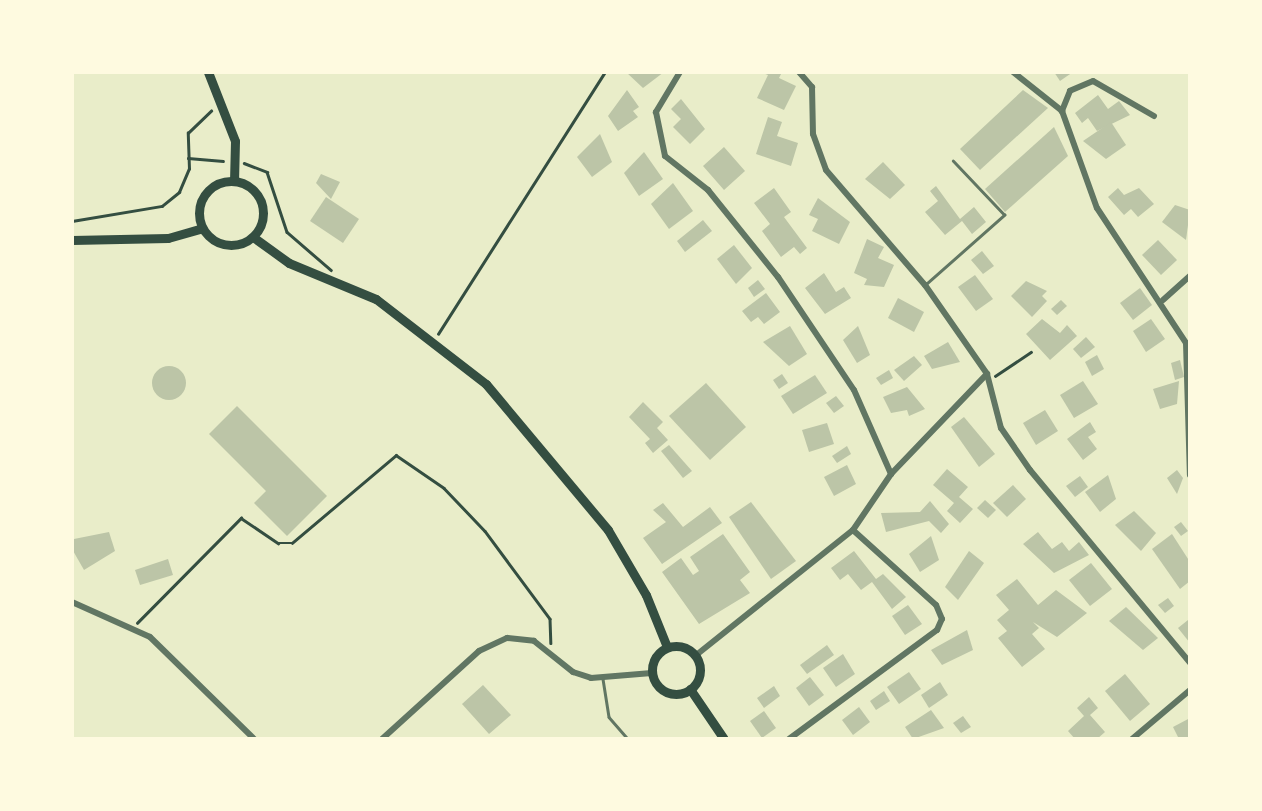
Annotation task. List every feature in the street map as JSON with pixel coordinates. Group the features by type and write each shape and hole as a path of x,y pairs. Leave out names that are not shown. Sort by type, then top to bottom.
{"main road":[{"path":"208,72 223,105 237,162 234,181"},
{"path":"234,181 260,198 263,219 253,237 226,245 202,228 199,210 207,191 234,181"},
{"path":"72,240 168,238 202,228"},
{"path":"253,237 289,263 331,278 434,340 486,384 579,491 630,562 667,647 695,656 699,675 690,689"},
{"path":"667,647 654,660 652,673 664,691 690,689"},
{"path":"690,689 723,739"}],"street":[{"path":"680,72 656,112 665,156 708,190 778,277 854,390 891,474"},
{"path":"799,72 812,87 813,134 826,170 925,285 988,377 1001,428 1030,470 1190,663"},
{"path":"1013,72 1062,111 1097,208 1163,300 1186,343 1190,475"},
{"path":"1062,111 1070,91 1093,81 1154,116"},
{"path":"1163,300 1190,276"},
{"path":"695,656 853,530 891,474 988,377"},
{"path":"789,739 937,629 942,619 936,605 853,530"},
{"path":"72,602 134,627 254,739"},
{"path":"382,739 492,642 520,637 547,648 573,672 603,679 652,673"},
{"path":"1132,739 1190,690"}],"lane":[{"path":"925,285 1004,215 953,161"},
{"path":"603,679 609,717 628,739"}],"path":[{"path":"434,340 605,72"},
{"path":"72,220 153,211 179,192 188,158 188,133 223,105"},
{"path":"188,158 237,162 267,172 287,232 331,265 331,278"},
{"path":"988,377 1031,352"},
{"path":"134,627 242,518 278,543 292,543 396,454 444,488 485,531 550,619 555,631 547,648"}],"building":[{"path":"626,72 664,72 643,88"},
{"path":"760,72 782,72 779,78 796,86 784,110 757,98 768,75"},
{"path":"1054,72 1073,72 1060,81"},
{"path":"627,90 639,107 633,111 638,117 618,131 608,116"},
{"path":"1023,90 1048,108 980,170 960,149"},
{"path":"1098,95 1108,109 1119,101 1130,115 1097,131 1088,118 1082,123 1075,113"},
{"path":"681,99 705,129 690,144 673,127 681,119 671,109"},
{"path":"768,117 782,122 777,136 798,143 791,166 756,154"},
{"path":"1111,122 1126,145 1106,159 1083,141"},
{"path":"1054,127 1068,156 1005,212 985,189"},
{"path":"600,134 612,162 592,177 577,157"},
{"path":"724,147 745,171 724,190 703,166"},
{"path":"644,152 663,179 639,196 624,173"},
{"path":"883,162 905,185 890,199 865,179"},
{"path":"321,174 340,182 331,199 316,183"},
{"path":"673,183 693,211 669,229 651,204"},
{"path":"936,186 960,219 974,207 986,222 972,234 962,221 945,235 925,212 938,201 930,191"},
{"path":"774,188 791,212 784,217 807,248 800,254 794,247 781,257 762,231 770,224 754,203"},
{"path":"1118,188 1124,195 1139,188 1154,204 1138,217 1131,209 1124,215 1108,197"},
{"path":"326,197 359,219 343,243 310,221"},
{"path":"818,198 850,222 839,244 812,231 818,219 809,215"},
{"path":"1175,205 1190,210 1186,240 1162,222"},
{"path":"703,220 712,231 685,252 677,241"},
{"path":"867,239 884,247 878,258 894,265 884,287 864,285 867,279 854,273"},
{"path":"1158,240 1177,260 1161,275 1142,255"},
{"path":"734,245 752,268 736,284 717,259"},
{"path":"982,251 994,266 983,274 971,260"},
{"path":"824,273 836,292 844,287 851,298 825,314 805,288"},
{"path":"975,275 993,299 976,311 958,287"},
{"path":"758,280 765,289 754,297 748,288"},
{"path":"1026,281 1047,291 1042,296 1047,301 1032,317 1011,296"},
{"path":"1140,288 1152,305 1133,320 1120,303"},
{"path":"766,293 780,312 764,324 758,317 751,322 742,311"},
{"path":"898,298 924,312 914,332 888,318"},
{"path":"1061,300 1067,306 1057,315 1051,309"},
{"path":"1042,319 1060,333 1067,325 1077,336 1050,360 1026,334"},
{"path":"1151,319 1165,339 1146,352 1133,331"},
{"path":"790,326 807,354 789,366 763,342"},
{"path":"858,326 870,355 857,363 843,340"},
{"path":"1086,337 1095,347 1081,358 1073,349"},
{"path":"948,342 960,362 932,369 924,356"},
{"path":"1097,355 1104,369 1092,376 1085,362"},
{"path":"914,356 922,365 904,381 894,370"},
{"path":"1180,360 1184,377 1175,380 1171,363"},
{"path":"169,366 181,371 186,383 181,395 169,400 157,395 152,383 157,371"},
{"path":"889,370 893,378 881,385 876,378"},
{"path":"782,374 788,383 779,389 773,380"},
{"path":"815,375 827,393 793,414 781,396"},
{"path":"1083,381 1098,404 1074,418 1060,395"},
{"path":"1179,381 1177,404 1160,409 1153,389"},
{"path":"706,383 746,427 710,460 669,416"},
{"path":"907,387 925,409 909,416 907,410 891,413 883,397"},
{"path":"836,396 844,406 834,413 826,403"},
{"path":"643,402 663,422 657,428 668,440 653,453 645,443 650,439 629,417"},
{"path":"237,406 327,496 287,536 254,503 266,491 209,434"},
{"path":"1045,410 1058,431 1036,445 1023,423"},
{"path":"964,417 995,454 979,467 951,427"},
{"path":"1090,422 1096,432 1088,437 1097,449 1083,460 1067,439"},
{"path":"827,423 834,444 809,452 802,430"},
{"path":"669,445 692,471 683,478 661,451"},
{"path":"847,446 851,454 837,463 832,456"},
{"path":"847,465 856,484 834,496 824,477"},
{"path":"947,469 968,487 959,497 973,509 960,523 947,511 954,503 933,485"},
{"path":"1177,470 1183,478 1177,494 1167,478"},
{"path":"1108,475 1116,499 1100,512 1085,492"},
{"path":"1080,476 1088,487 1075,497 1066,486"},
{"path":"1013,485 1026,499 1007,517 993,503"},
{"path":"985,500 996,510 988,518 977,508"},
{"path":"930,501 949,524 941,533 929,521 886,532 881,513 920,512"},
{"path":"751,502 796,561 771,579 729,517"},
{"path":"663,503 683,527 710,507 722,523 662,564 643,538 666,522 653,510"},
{"path":"1134,511 1156,533 1141,551 1115,525"},
{"path":"1181,522 1188,531 1181,536 1174,527"},
{"path":"109,532 115,551 84,570 72,549 74,539"},
{"path":"1038,532 1052,549 1062,542 1069,551 1079,542 1089,555 1054,573 1023,544"},
{"path":"723,534 750,572 740,580 750,593 699,624 662,572 681,558 693,575 699,571 690,557"},
{"path":"1172,534 1190,562 1190,581 1180,589 1152,549"},
{"path":"931,536 939,560 920,572 909,554"},
{"path":"854,551 876,579 883,574 906,597 892,609 872,582 861,590 848,574 840,580 831,568"},
{"path":"969,551 984,563 958,600 945,587"},
{"path":"168,559 173,575 140,585 135,570"},
{"path":"1091,563 1112,589 1090,606 1069,580"},
{"path":"1017,579 1038,605 1056,590 1087,613 1057,637 1033,622 1039,628 1032,634 1045,649 1022,667 998,638 1007,631 997,620 1009,610 996,595"},
{"path":"1168,598 1174,606 1165,613 1158,605"},
{"path":"908,605 922,624 905,635 892,616"},
{"path":"1126,607 1158,638 1143,650 1109,621"},
{"path":"1188,620 1190,624 1190,643 1178,628"},
{"path":"967,630 973,650 942,665 931,650"},
{"path":"827,645 834,655 807,674 800,665"},
{"path":"843,654 855,674 836,687 823,668"},
{"path":"909,672 921,689 899,704 887,687"},
{"path":"1125,674 1150,704 1130,721 1105,691"},
{"path":"810,677 824,695 809,706 796,688"},
{"path":"940,682 948,695 929,708 921,695"},
{"path":"483,685 511,715 489,734 462,704"},
{"path":"774,686 780,696 764,708 757,698"},
{"path":"884,691 890,701 876,710 870,701"},
{"path":"1089,697 1098,708 1090,715 1105,732 1097,739 1075,739 1068,731 1084,716 1077,708"},
{"path":"859,707 870,722 853,735 842,720"},
{"path":"931,710 944,728 913,739 905,727"},
{"path":"764,711 776,728 762,738 750,721"},
{"path":"963,716 971,727 961,733 953,723"},
{"path":"1190,718 1190,739 1179,739 1173,727"}]}
